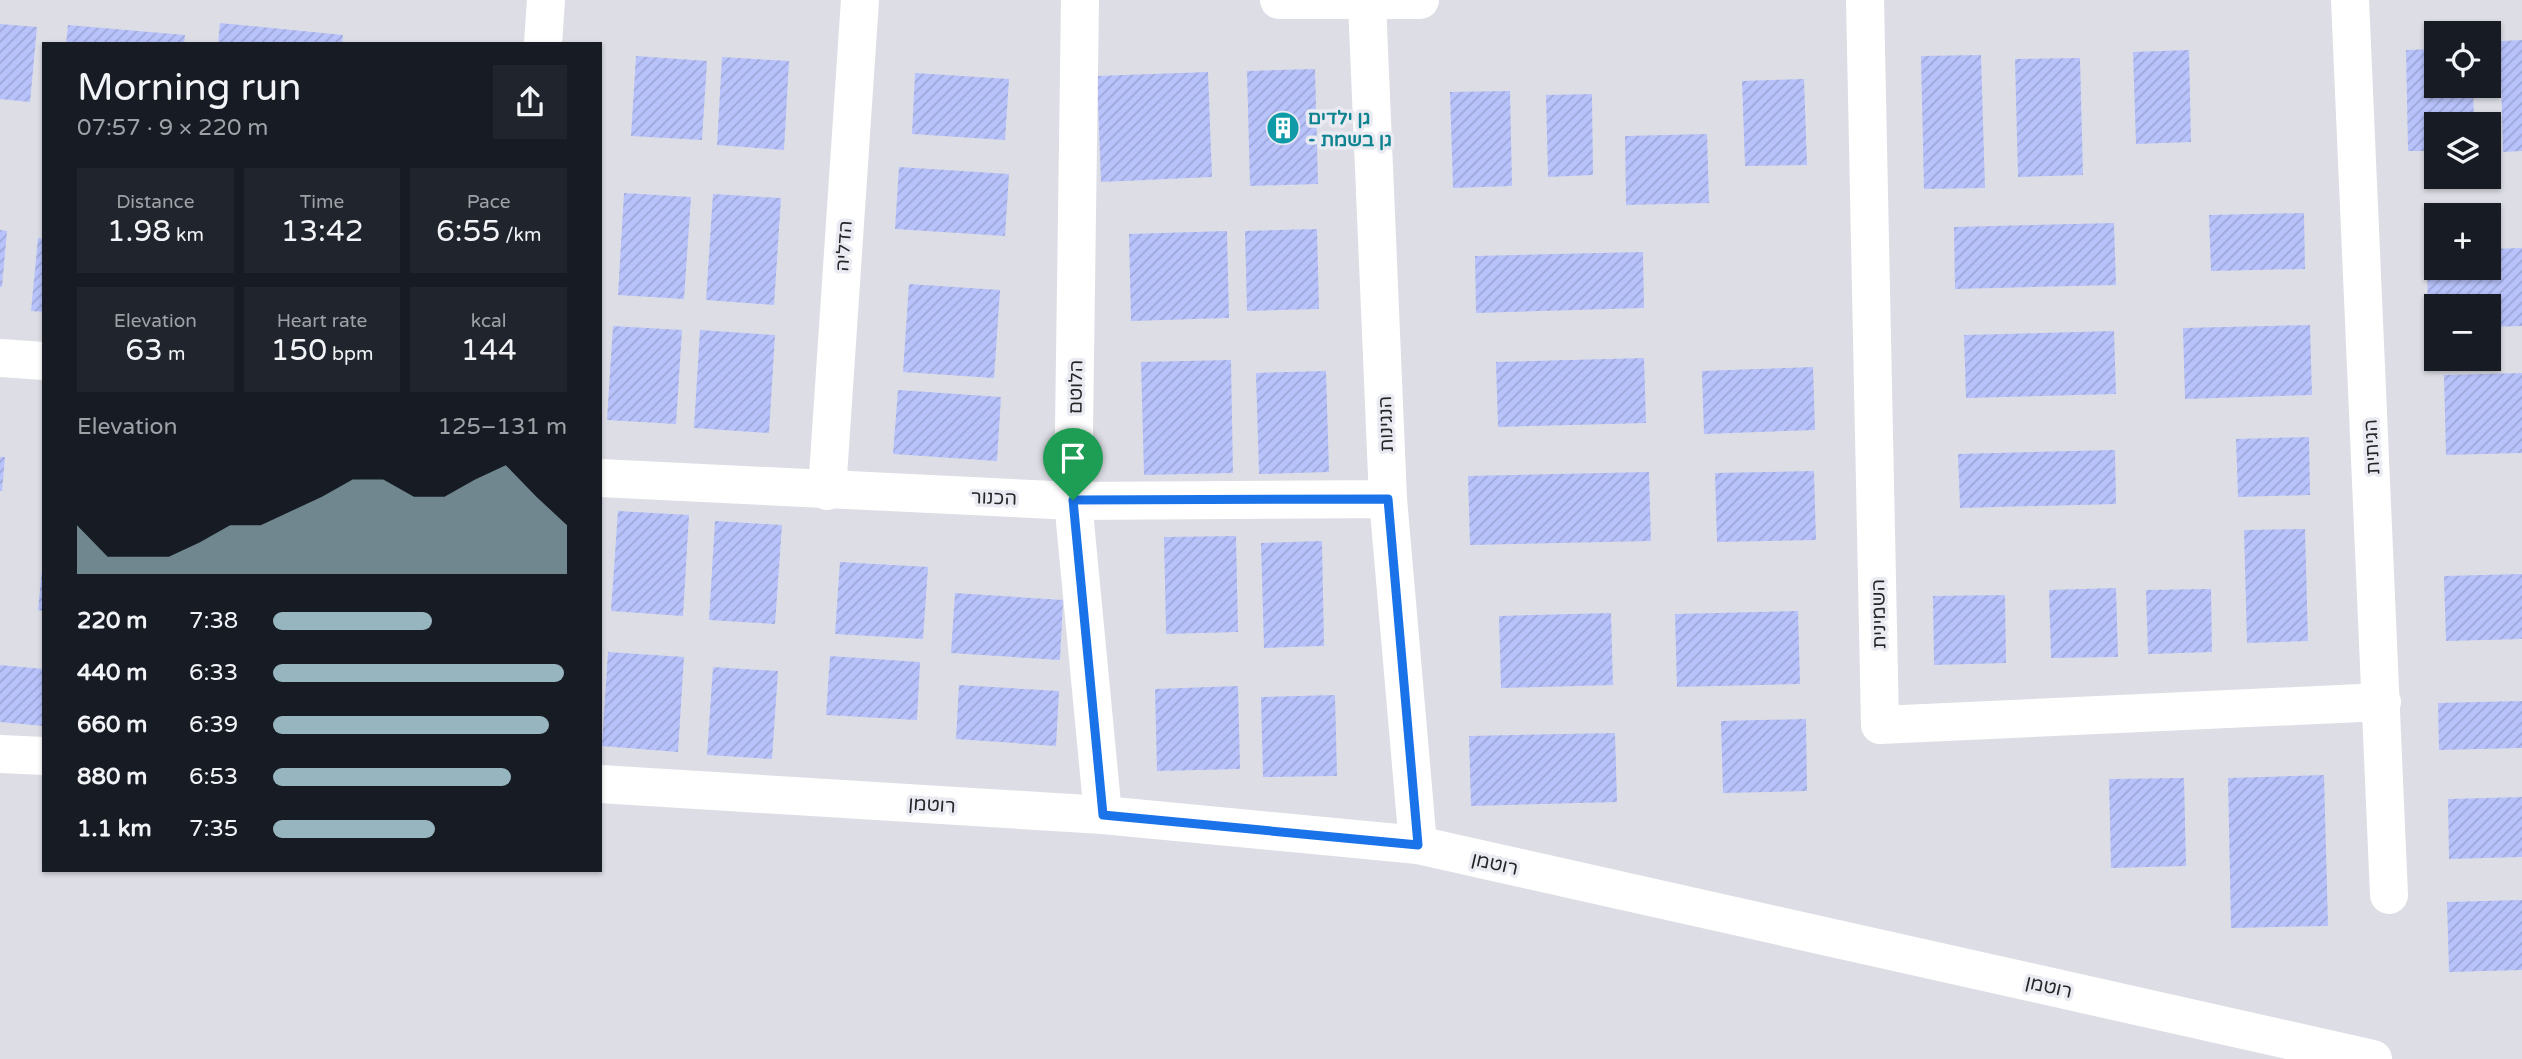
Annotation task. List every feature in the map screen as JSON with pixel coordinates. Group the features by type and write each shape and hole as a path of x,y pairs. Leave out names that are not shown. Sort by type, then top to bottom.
{"street":[{"path":"543,42 546,0"},
{"name":"הדליה","path":"827,491 860,0"},
{"name":"הלוטם","path":"1080,0 1073,500 1103,815"},
{"path":"1279,0 1420,0"},
{"name":"השמינית","path":"1865,0 1880,725 2382,702"},
{"name":"הגיתית","path":"2350,0 2389,895"},
{"name":"הנגינות","path":"1367,2 1388,499 1418,845"},
{"path":"0,358 42,361"},
{"name":"הכנור","path":"602,478 827,491 1073,500 1388,499"},
{"path":"0,754 42,756"},
{"name":"רוטמן","path":"602,784 1103,815 1418,845 2373,1059"}],"building":[{"path":"220,23 343,35 342,42 218,42"},
{"path":"0,24 37,27 30,102 0,99"},
{"path":"68,25 185,35 184,42 66,42"},
{"path":"2522,40 2522,151 2503,152 2501,41"},
{"path":"2424,49 2424,98 2473,98 2474,112 2424,112 2424,151 2408,151 2406,50"},
{"path":"2189,50 2191,142 2136,144 2133,52"},
{"path":"1981,55 1985,188 1924,189 1921,56"},
{"path":"636,56 707,61 702,140 631,136"},
{"path":"722,57 789,61 784,150 717,145"},
{"path":"2080,58 2083,175 2018,177 2015,59"},
{"name":"גן ילדים - גן בשמת","path":"1315,69 1318,184 1250,186 1247,71"},
{"path":"1208,72 1212,177 1101,182 1097,76"},
{"path":"915,73 1009,79 1005,140 912,134"},
{"path":"1804,79 1807,165 1745,166 1742,81"},
{"path":"1510,91 1512,186 1453,188 1450,92"},
{"path":"1592,94 1593,175 1548,177 1546,95"},
{"path":"1707,134 1709,203 1626,205 1625,136"},
{"path":"899,167 1009,174 1005,236 895,229"},
{"path":"624,193 691,197 684,299 618,295"},
{"path":"713,194 781,198 774,305 706,300"},
{"path":"2304,213 2305,269 2211,271 2209,215"},
{"path":"2114,223 2116,285 1955,289 1954,227"},
{"path":"1317,229 1319,309 1247,311 1245,231"},
{"path":"0,230 7,231 2,287 0,287"},
{"path":"1227,231 1229,318 1131,321 1129,234"},
{"path":"38,238 42,239 42,312 31,311"},
{"path":"2522,248 2522,326 2501,327 2501,294 2428,294 2427,280 2501,280 2501,249"},
{"path":"1643,252 1644,308 1476,313 1475,256"},
{"path":"909,284 1000,290 994,378 903,372"},
{"path":"2310,325 2312,395 2185,399 2183,328"},
{"path":"613,326 682,330 676,424 607,420"},
{"path":"700,330 775,335 769,433 694,428"},
{"path":"2114,331 2116,394 1966,398 1964,335"},
{"path":"1644,358 1646,423 1498,427 1496,362"},
{"path":"1231,360 1233,473 1144,475 1141,362"},
{"path":"1813,367 1815,430 1704,434 1702,371"},
{"path":"1326,371 1329,472 1259,474 1256,373"},
{"path":"2522,373 2522,453 2446,455 2444,375"},
{"path":"898,390 1001,397 997,461 893,454"},
{"path":"2309,437 2310,495 2238,497 2236,439"},
{"path":"2115,450 2116,504 1960,508 1958,454"},
{"path":"0,457 5,457 2,491 0,491"},
{"path":"1814,471 1816,540 1717,542 1715,473"},
{"path":"1649,472 1651,541 1470,545 1468,476"},
{"path":"618,511 689,515 683,616 611,611"},
{"path":"715,521 782,525 775,624 709,620"},
{"path":"2305,529 2308,641 2247,643 2244,530"},
{"path":"1236,536 1238,632 1166,634 1164,537"},
{"path":"1322,541 1324,646 1264,648 1261,543"},
{"path":"840,562 928,567 923,639 835,634"},
{"path":"42,569 42,611 38,610"},
{"path":"2522,574 2522,639 2446,641 2444,576"},
{"path":"2116,588 2118,657 2051,658 2049,590"},
{"path":"2211,589 2212,652 2148,654 2146,590"},
{"path":"955,593 1063,600 1060,660 951,653"},
{"path":"2005,595 2006,663 1934,665 1933,596"},
{"path":"1798,611 1800,684 1677,687 1675,614"},
{"path":"1611,613 1613,685 1501,688 1499,616"},
{"path":"608,652 684,657 678,752 602,746"},
{"path":"830,656 920,662 917,720 826,715"},
{"path":"0,665 42,669 42,726 0,722"},
{"path":"713,667 778,671 772,759 707,755"},
{"path":"959,685 1059,691 1056,746 956,739"},
{"path":"1238,686 1240,769 1157,771 1155,689"},
{"path":"1335,695 1337,776 1263,777 1261,697"},
{"path":"2522,701 2522,748 2439,750 2438,703"},
{"path":"1806,719 1807,791 1723,793 1721,721"},
{"path":"1615,733 1617,802 1471,806 1469,736"},
{"path":"2324,775 2328,926 2231,928 2228,778"},
{"path":"2184,778 2186,866 2111,868 2109,779"},
{"path":"2522,797 2522,857 2449,859 2448,799"},
{"path":"2522,900 2522,970 2449,972 2447,902"}],"place":[{"name":"גן ילדים - גן בשמת","path":"1283,128"}],"route":[{"path":"1388,499 1418,845 1103,815 1073,500 1388,499"}]}
